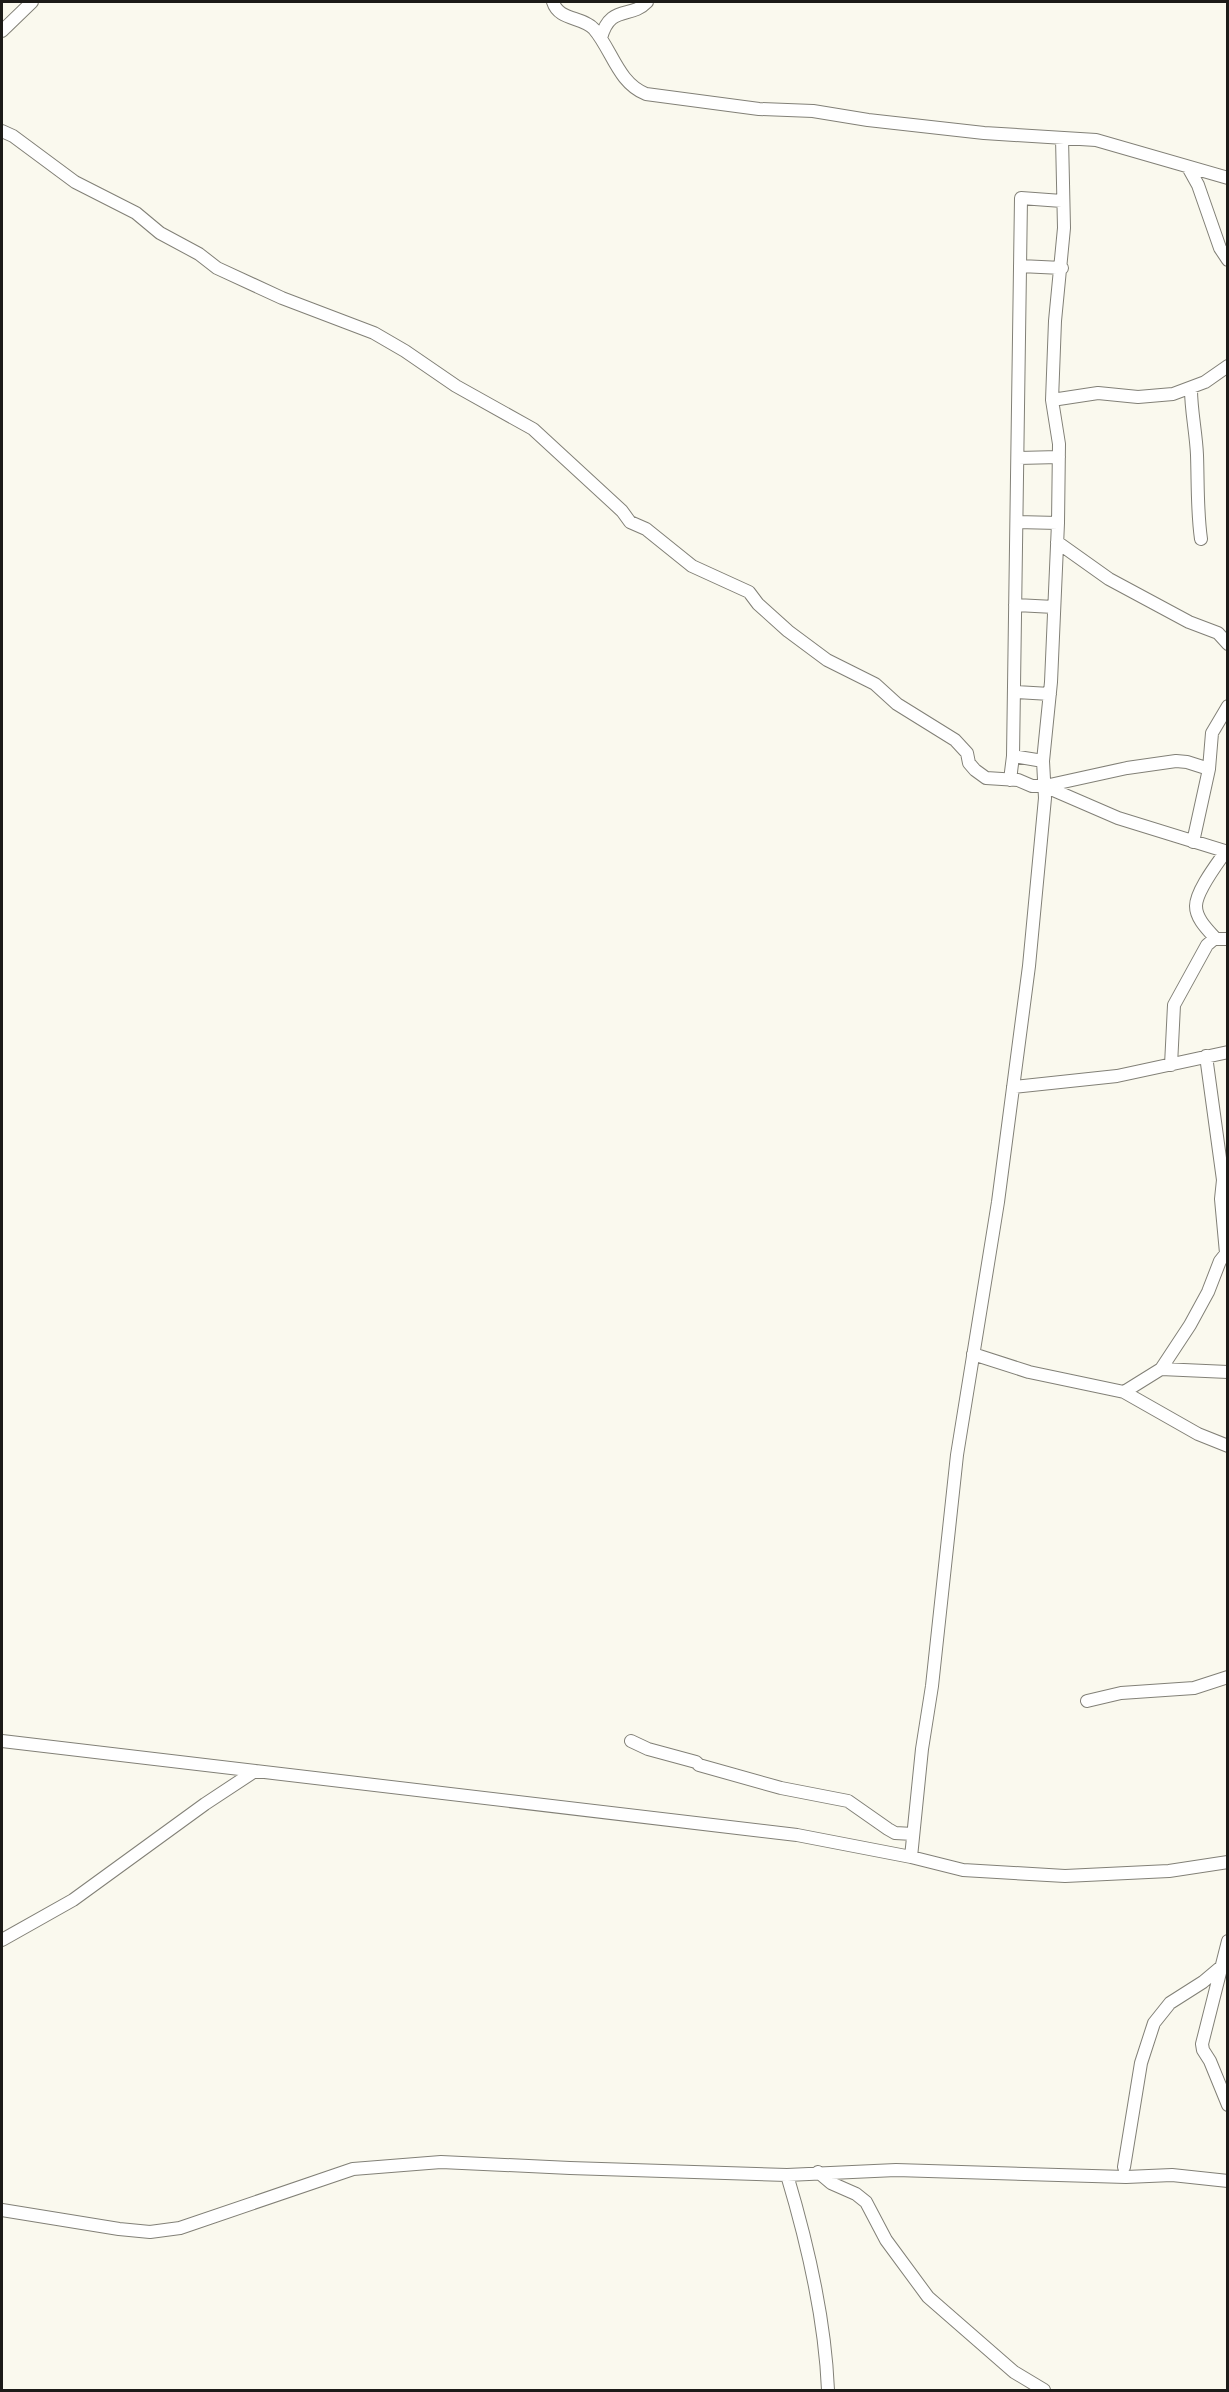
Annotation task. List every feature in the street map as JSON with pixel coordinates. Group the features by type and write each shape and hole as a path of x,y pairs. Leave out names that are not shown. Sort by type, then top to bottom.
{"street":[{"path":"2,32 32,2"},
{"path":"553,2 562,14 590,25 601,38 623,76 632,86 646,94 742,108 813,111 915,126 1027,137 1096,140 1227,178"},
{"path":"601,38 605,26 612,18 646,2"},
{"path":"2,131 13,136 75,182 136,213 160,233 199,254 217,267 282,297 374,333 456,386 533,429 622,511 630,522 646,529 692,566 749,592 758,604 812,650 847,672 875,684 897,704 955,740 968,753 969,763 986,778 1018,780 1032,786 1044,786 1127,768 1176,761 1209,769"},
{"path":"911,1857 957,1455 998,1202 1029,966 1044,786 1043,761 1050,694 1058,523 1059,444 1052,400 1057,283 1062,268 1064,228 1062,138"},
{"path":"1188,167 1198,185 1220,248 1227,260"},
{"path":"1010,780 1014,692 1021,198 1062,201"},
{"path":"1020,266 1062,268"},
{"path":"1052,400 1098,393 1138,397 1173,394 1205,382 1227,366"},
{"path":"1191,389 1201,539"},
{"path":"1018,458 1059,457"},
{"path":"1017,522 1058,523"},
{"path":"1057,542 1109,579 1189,622 1218,633 1227,644"},
{"path":"1015,605 1054,607"},
{"path":"1014,692 1050,694"},
{"path":"1193,842 1209,769 1212,734 1227,706"},
{"path":"1012,756 1043,761"},
{"path":"1044,786 1118,818 1227,851 1198,895 1196,907 1200,921 1222,939"},
{"path":"1171,1065 1174,1005 1203,951 1209,943 1222,939"},
{"path":"1013,1087 1117,1076 1227,1052"},
{"path":"1124,1392 1161,1369 1190,1325 1227,1252 1221,1199 1223,1180 1206,1056"},
{"path":"973,1354 1029,1372 1124,1392 1198,1434 1227,1446"},
{"path":"1161,1369 1227,1372"},
{"path":"1086,1701 1121,1693 1194,1688 1227,1677"},
{"path":"2,1741 786,1834 911,1857 963,1870 1065,1876 1169,1871 1227,1862"},
{"path":"631,1741 648,1749 734,1775 782,1788 848,1801 888,1830 895,1833 913,1834"},
{"path":"2,1940 72,1900 205,1804 255,1771"},
{"path":"1227,1941 1202,2048 1227,2105"},
{"path":"1124,2167 1141,2063 1154,2023 1170,2003 1203,1982 1222,1966"},
{"path":"2,2210 150,2232 190,2225 316,2180 368,2166 441,2162 787,2175 896,2170 1126,2177 1172,2175 1227,2181"},
{"path":"818,2172 866,2202 886,2240 928,2296 1014,2372 1044,2391"},
{"path":"787,2175 812,2270 826,2357 828,2391"}]}
